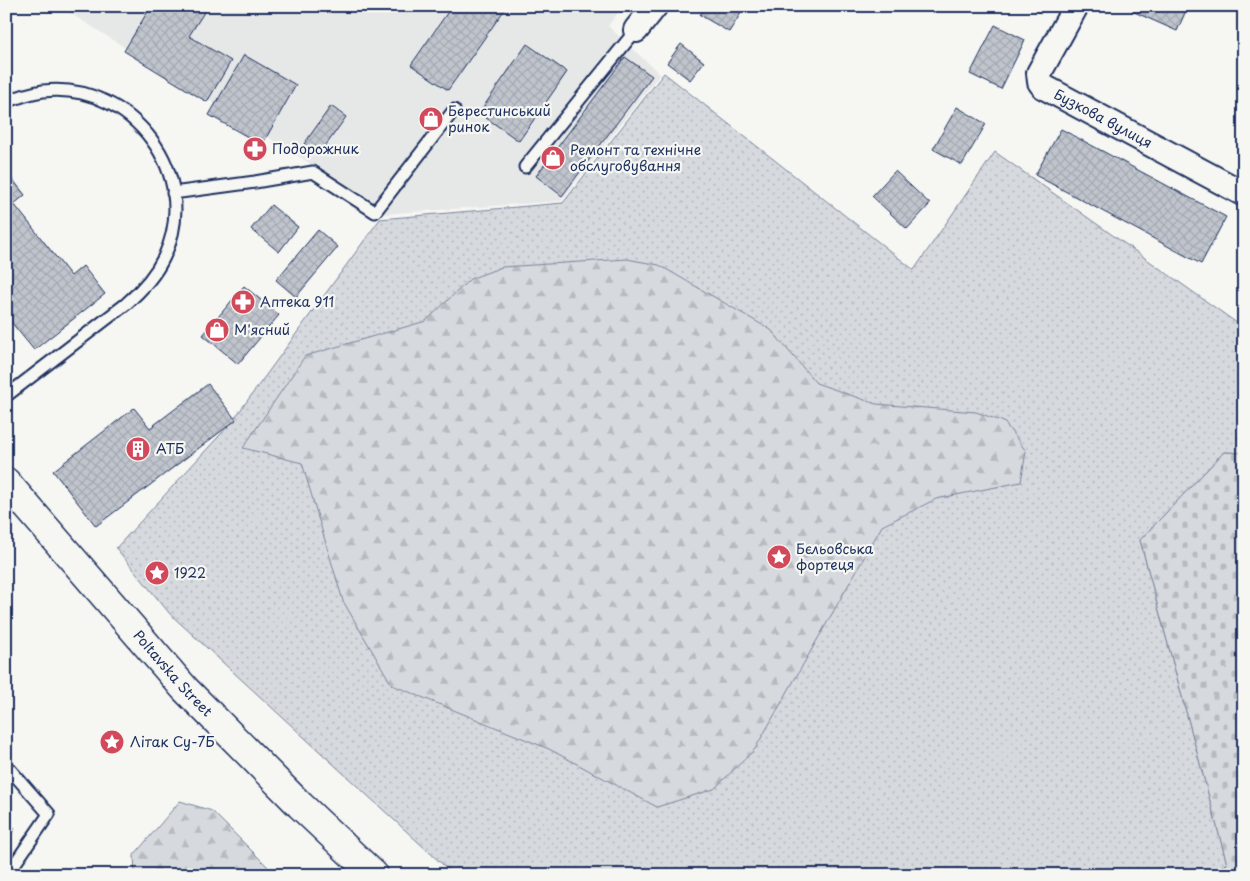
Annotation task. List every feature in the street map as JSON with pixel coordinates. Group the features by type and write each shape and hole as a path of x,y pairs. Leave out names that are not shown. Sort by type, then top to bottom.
{"highway":[{"name":"Poltavska Street","path":"6,482 185,689 300,805 374,875"}],"street":[{"path":"636,30 655,6"},
{"name":"Бузкова вулиця","path":"1076,6 1039,73 1040,82 1044,87 1244,194"}],"lane":[{"path":"525,167 636,30"},
{"path":"6,102 43,91 64,91 84,94 116,107 138,123 152,139 162,157 170,176 174,217 171,237 161,263 141,291 6,396"},
{"path":"173,193 313,172 375,212 454,110"},
{"path":"6,765 49,814 7,875"}],"shaded area":[{"name":"Берестинський ринок","path":"59,6 623,6 608,26 660,74 561,201 382,214 309,163"}],"green space":[{"path":"664,73 914,270 995,152 1244,328 1244,453 1224,452 1140,540 1227,864 1200,875 454,875 170,614 116,548 231,423 380,219 563,203"},
{"path":"627,259 659,265 771,330 816,383 876,404 976,412 1004,422 1026,451 1021,482 936,499 882,526 755,749 714,789 657,807 549,749 392,685 343,601 302,463 243,448 305,356 426,321 470,279 502,267"},
{"path":"1224,452 1244,453 1244,875 1200,875 1227,864 1140,540"},
{"path":"180,801 212,811 276,875 135,875 134,855"}],"building":[{"path":"151,6 208,6 189,36 231,61 207,102 124,51"},
{"path":"452,6 507,6 448,90 411,65"},
{"path":"705,6 730,6 741,13 729,32 700,15"},
{"path":"1028,6 1044,6 1041,13"},
{"path":"1135,6 1188,6 1177,31 1132,11"},
{"path":"995,25 1025,40 1001,89 970,74"},
{"path":"527,44 567,72 519,141 479,113"},
{"path":"681,44 704,62 690,80 667,63"},
{"path":"244,55 296,85 262,145 209,115"},
{"path":"625,57 652,76 562,196 536,176"},
{"path":"331,106 346,117 319,155 304,144"},
{"path":"957,107 986,124 962,165 933,149"},
{"path":"1061,129 1226,217 1201,264 1035,175"},
{"path":"6,171 25,195 14,204 71,276 83,266 105,294 34,350 6,316"},
{"path":"895,171 930,204 907,229 872,196"},
{"path":"271,205 298,227 279,252 251,229"},
{"path":"318,230 338,247 296,297 276,280"},
{"path":"244,286 279,315 238,364 203,335"},
{"name":"АТБ","path":"208,384 236,420 96,526 53,471 134,408 150,428"},
{"path":"6,823 15,828 6,843"}],"place":[{"name":"Берестинський ринок","path":"431,119"},
{"name":"Подорожник","path":"255,149"},
{"name":"Ремонт та технічне обслуговування","path":"553,158"},
{"name":"Аптека 911","path":"243,302"},
{"name":"М'ясний","path":"217,330"},
{"name":"АТБ","path":"138,449"},
{"name":"Бєльовська фортеця","path":"779,557"},
{"name":"1922","path":"157,573"},
{"name":"Літак Су-7Б","path":"112,742"}]}
